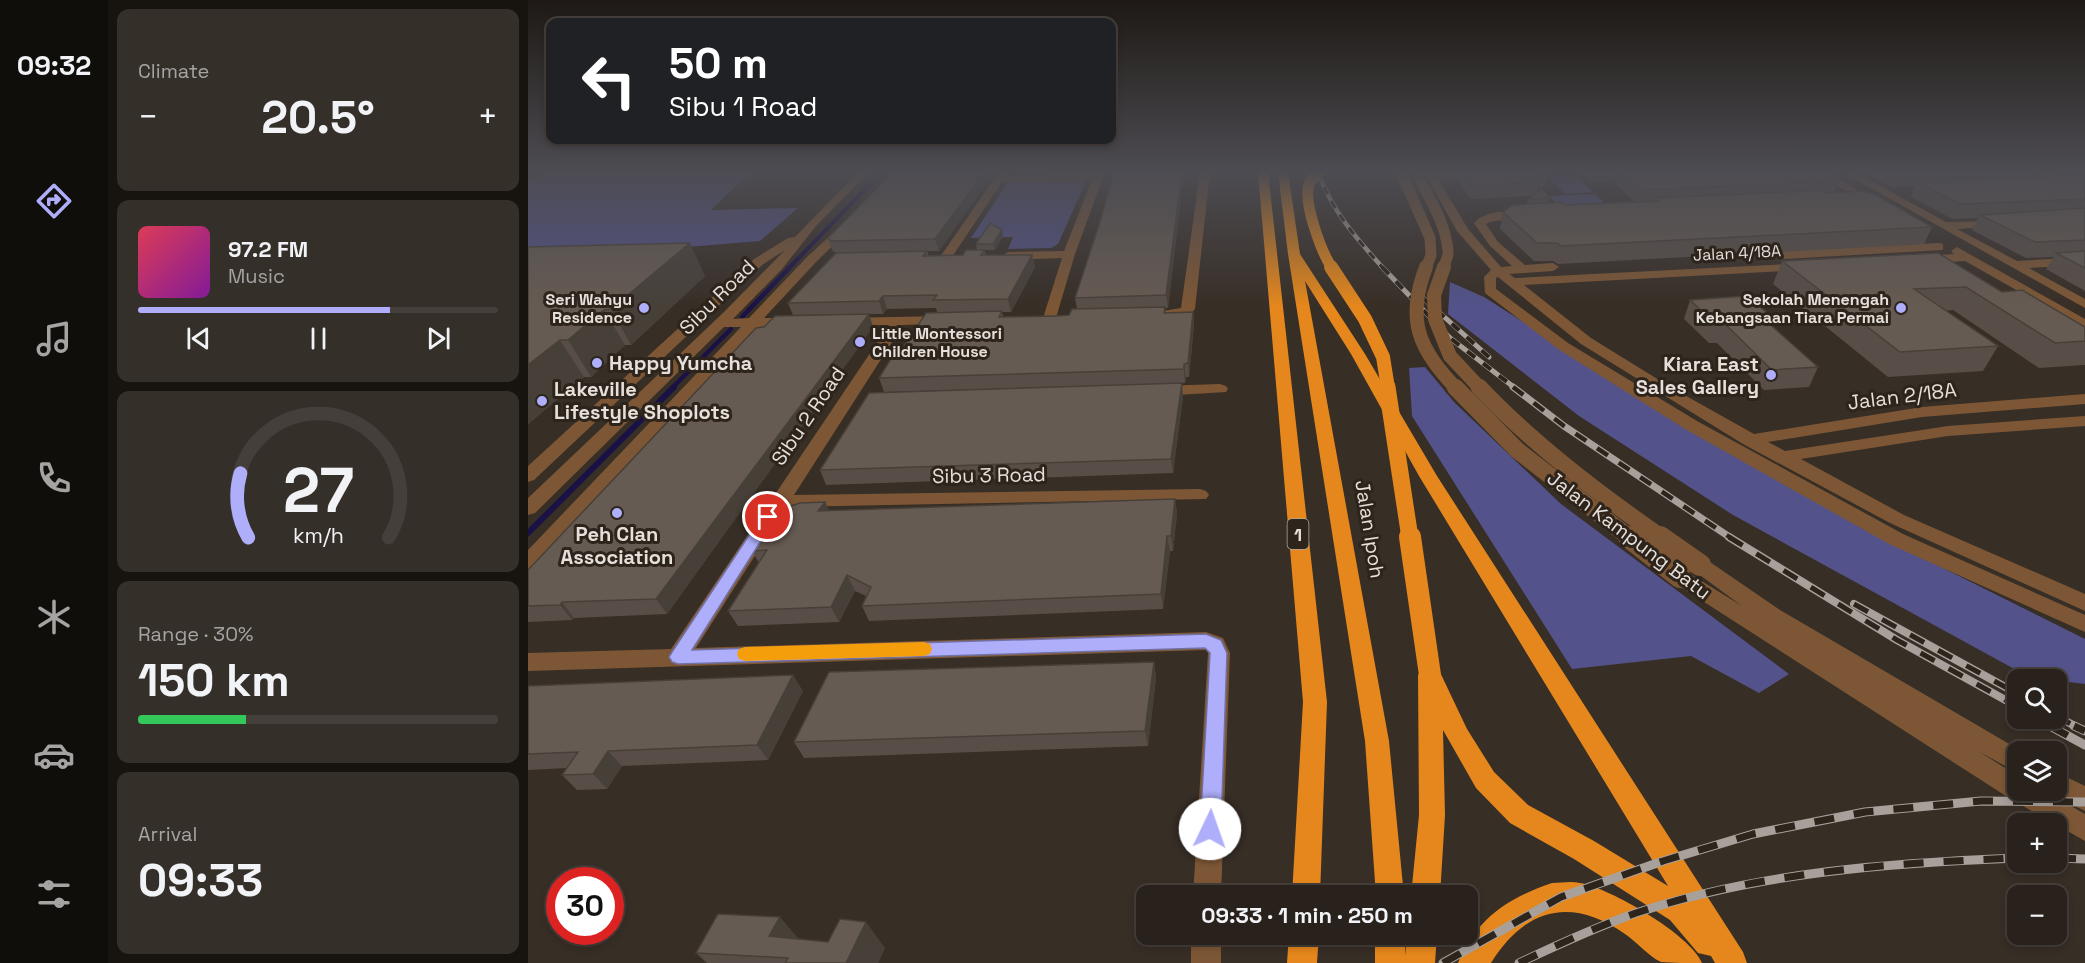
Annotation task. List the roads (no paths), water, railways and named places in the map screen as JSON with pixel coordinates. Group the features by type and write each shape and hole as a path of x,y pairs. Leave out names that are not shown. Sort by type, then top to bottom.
{"highway":[{"name":"Jalan Ipoh","path":"1269,217 1315,702 1307,885"},
{"name":"Jalan Ipoh","path":"1280,217 1294,254 1377,741 1389,885"},
{"path":"1313,217 1319,243 1330,265 1365,319 1383,357 1430,675 1432,815 1426,885"},
{"path":"1294,254 1359,354 1428,476 1730,963"},
{"path":"1430,675 1458,736 1485,780 1519,814 1584,850 1680,910 1730,963"},
{"path":"1473,963 1492,933 1529,905 1552,897 1581,897 1612,909 1635,923 1687,963"},
{"path":"1302,963 1303,945"},
{"path":"1390,945 1390,963"},
{"path":"1420,963 1421,945"}],"street":[{"path":"812,224 819,217"},
{"path":"946,257 973,217"},
{"path":"1049,318 1083,217"},
{"path":"1150,316 1184,314 1188,309 1199,217"},
{"name":"Jalan Kampung Batu","path":"1421,217 1430,238 1431,255 1417,291 1416,324 1422,342 1444,376 1517,450 1690,571 2007,783"},
{"name":"Jalan Kampung Batu","path":"1438,217 1449,253 1434,295 1435,319 1450,356 1501,410 1690,571 1772,616 2007,755"},
{"path":"1454,217 1462,231 1509,282 1586,341 1666,391 1897,519 2085,603"},
{"path":"1491,217 1480,223 1494,244 1522,269"},
{"path":"1927,217 2085,304"},
{"path":"528,563 812,259 854,219"},
{"path":"1943,226 2008,222"},
{"name":"Sibu Road","path":"528,509 778,266 812,224"},
{"name":"Sibu Road","path":"528,476 758,262 789,243 812,224"},
{"path":"1929,235 2085,325"},
{"name":"Jalan 4/18A","path":"1498,271 1950,246"},
{"path":"991,256 1069,254"},
{"name":"Jalan 4/18A","path":"1509,282 1968,257"},
{"path":"1731,258 1745,269"},
{"path":"812,259 835,259"},
{"path":"1985,267 2085,261"},
{"path":"1498,271 1490,277 1490,290 1563,346 1726,444 1896,539 2085,624"},
{"path":"832,322 956,320"},
{"name":"Sibu 2 Road","path":"678,657 898,321"},
{"path":"721,323 810,322"},
{"path":"1150,391 1220,389"},
{"path":"846,400 870,399"},
{"name":"Jalan 2/18A","path":"1726,444 1922,412 2085,399"},
{"name":"Jalan 2/18A","path":"1756,461 1948,431 2085,421"},
{"name":"Sibu 3 Road","path":"779,501 1200,495"},
{"path":"528,663 1206,641 1215,644 1219,653 1208,885"},
{"path":"2067,790 2085,799"},
{"name":"Jalan Kampung Batu","path":"2037,801 2085,828"},
{"path":"1206,945 1206,963"}],"waterway":[{"path":"789,268 838,217"},
{"path":"742,317 790,267"},
{"path":"672,388 731,329"},
{"path":"528,533 674,387"}],"railway":[{"path":"1341,217 1383,268"},
{"path":"1382,267 1450,338 1515,388"},
{"path":"1422,297 1489,357"},
{"path":"1513,387 1564,426 1731,538"},
{"path":"1729,537 1897,640 2007,701"},
{"path":"1854,604 2007,688"},
{"path":"2067,722 2077,727"},
{"path":"2074,726 2085,731"},
{"path":"2056,729 2085,745"},
{"path":"1443,963 1561,897 1663,861 1753,834 1865,812 1981,801 2085,802"},
{"path":"2067,858 2085,859"},
{"path":"1519,963 1591,930 1636,913 1730,888 1825,872 1922,863 2007,859"}],"place":[{"name":"Seri Wahyu Residence","path":"644,308"},
{"name":"Sekolah Menengah Kebangsaan Tiara Permai","path":"1901,308"},
{"name":"Little Montessori Children House","path":"860,342"},
{"name":"Happy Yumcha","path":"597,363"},
{"name":"Kiara East Sales Gallery","path":"1771,375"},
{"name":"Lakeville Lifestyle Shoplots","path":"542,401"},
{"name":"Peh Clan Association","path":"617,513"}]}
